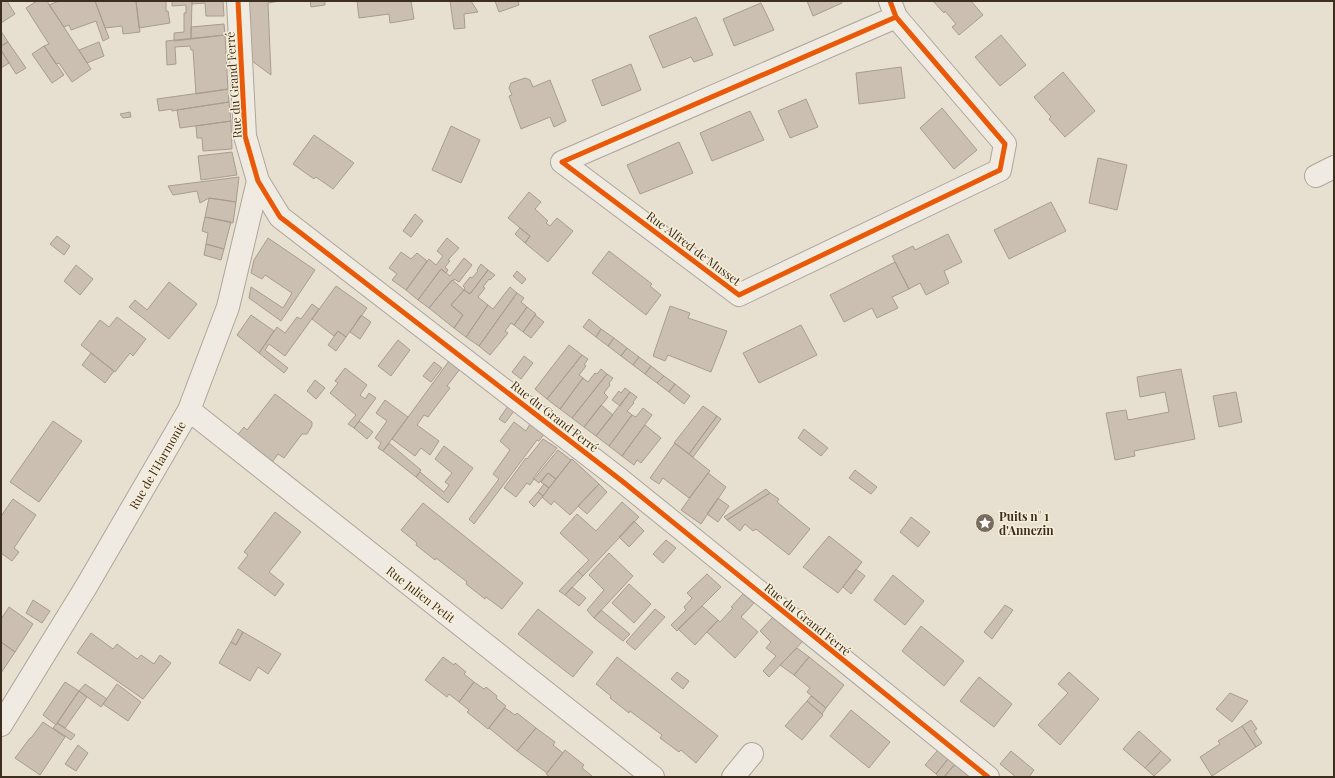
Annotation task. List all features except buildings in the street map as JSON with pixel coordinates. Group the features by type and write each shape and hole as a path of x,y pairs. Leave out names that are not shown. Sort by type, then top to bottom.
{"street":[{"name":"Rue du Grand Ferré","path":"238,1 245,136 258,181 280,217 622,481 988,777"},
{"name":"Rue Alfred de Musset","path":"893,9 1005,144 1000,170 739,295 562,162 831,45 893,9"},
{"name":"Rue de l'Harmonie","path":"1,724 86,587 189,410 228,307 258,181"},
{"name":"Rue Julien Petit","path":"189,410 653,777"},
{"path":"733,777 752,754"}],"cycle path":[{"path":"238,1 245,136 258,181 280,217 622,481 988,777"},
{"path":"890,1 896,17 1005,144 1000,170 739,295 562,162 896,17"}],"place":[{"name":"Puits n° 1 d'Annezin","path":"985,523"}]}
